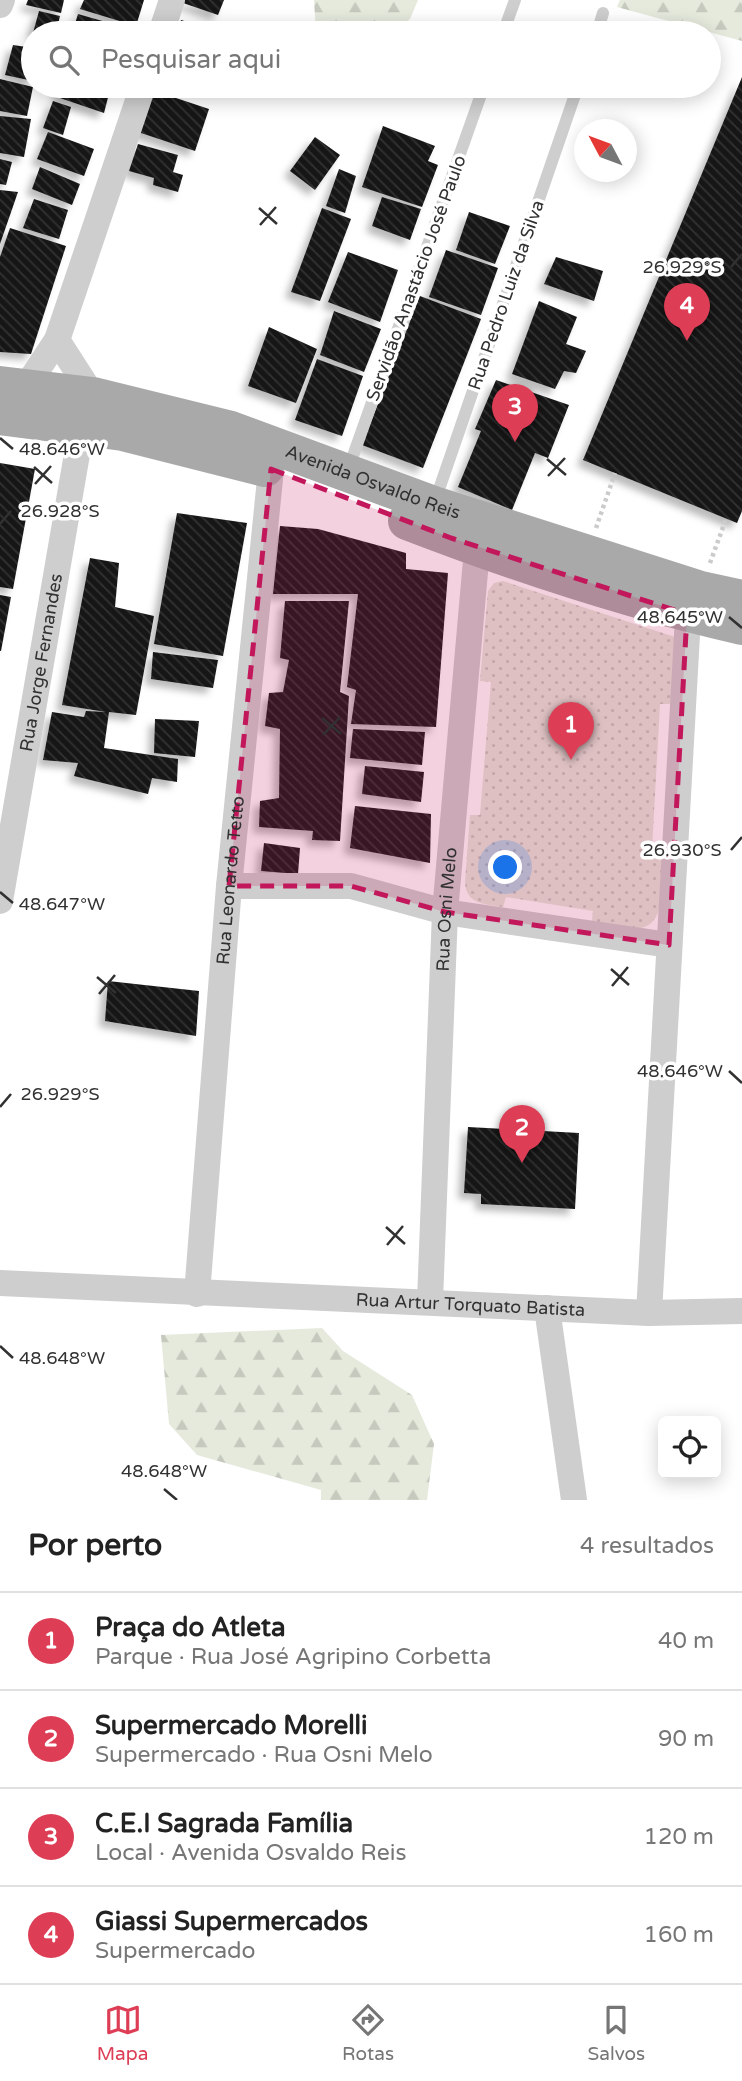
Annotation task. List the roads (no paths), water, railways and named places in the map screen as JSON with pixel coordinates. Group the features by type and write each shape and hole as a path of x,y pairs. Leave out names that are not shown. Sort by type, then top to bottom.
{"main road":[{"name":"Avenida Osvaldo Reis","path":"13,386 178,444 271,469 693,597 742,599"},
{"name":"Avenida Osvaldo Reis","path":"0,416 87,411 232,430 348,470 433,505 482,535 587,554 693,597 742,626"}],"street":[{"path":"0,5 2,0"},
{"path":"165,21 172,0"},
{"path":"13,386 57,340 139,98"},
{"path":"57,340 87,411"},
{"name":"Rua Jorge Fernandes","path":"0,901 87,411"},
{"name":"Rua Leonardo Tetto","path":"197,1294 229,886 271,469"},
{"name":"Rua Osni Melo","path":"430,1301 445,912 482,535"},
{"path":"649,1313 669,945 693,597"},
{"path":"229,886 351,886 445,912 669,945"},
{"name":"Rua Artur Torquato Batista","path":"0,1283 649,1313 742,1311"},
{"path":"547,1308 574,1500"}],"lane":[{"path":"507,21 515,0"},
{"path":"601,21 603,13"},
{"name":"Servidão Anastácio José Paulo","path":"348,470 480,98"},
{"name":"Rua Pedro Luiz da Silva","path":"433,505 574,98"}],"place":[{"name":"Giassi Supermercados","path":"687,341"},
{"name":"C.E.I Sagrada Família","path":"515,442"},
{"name":"Praça do Atleta","path":"571,760"},
{"name":"Supermercado Morelli","path":"522,1163"}]}
